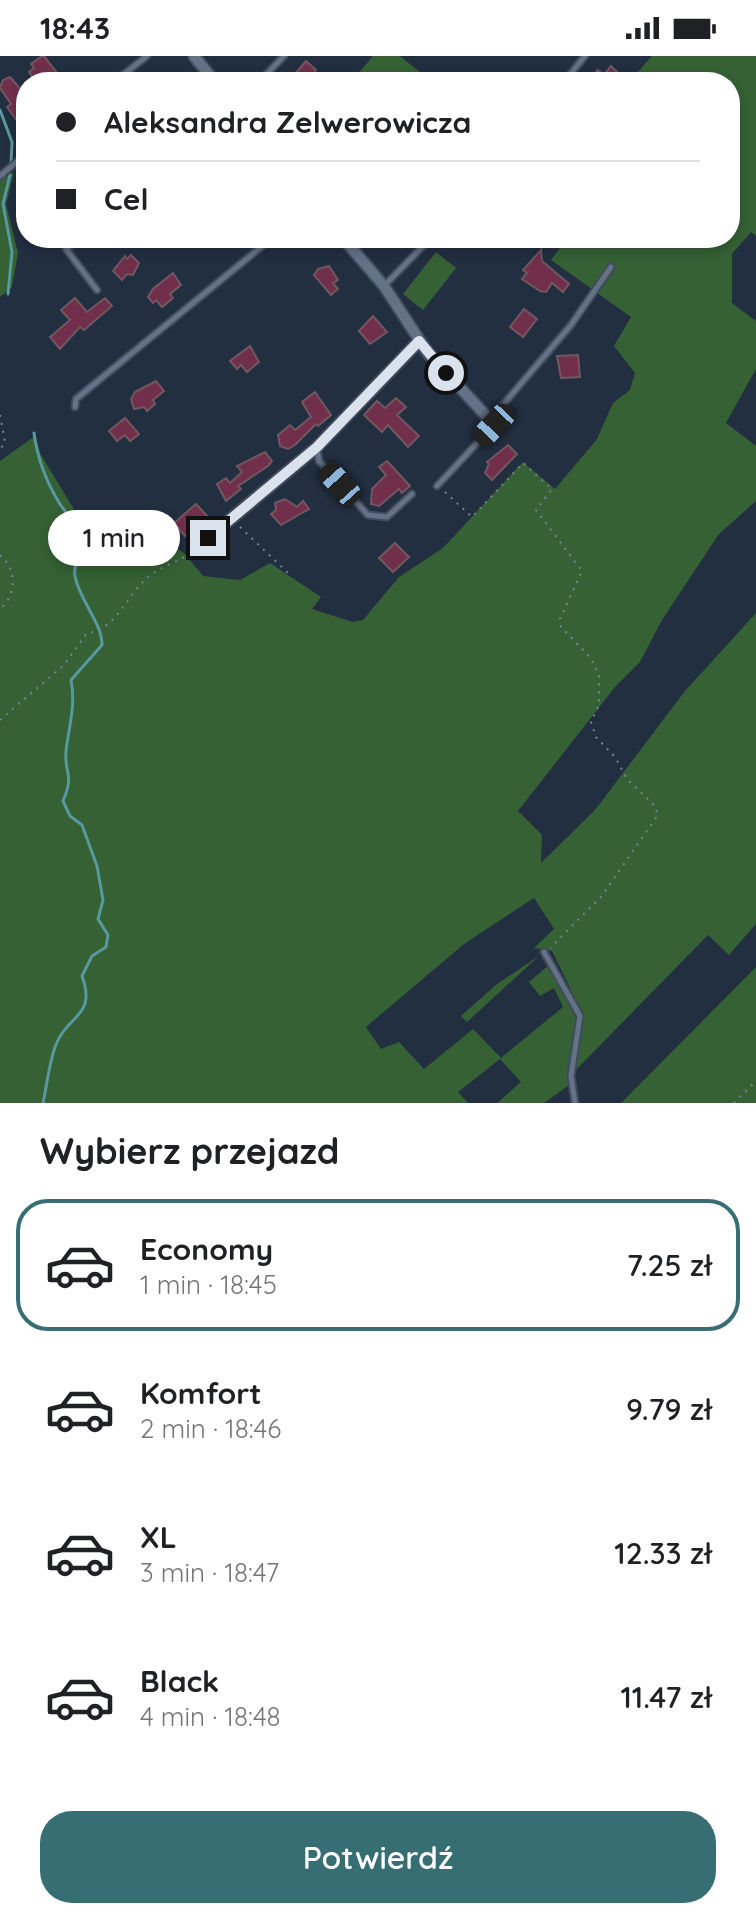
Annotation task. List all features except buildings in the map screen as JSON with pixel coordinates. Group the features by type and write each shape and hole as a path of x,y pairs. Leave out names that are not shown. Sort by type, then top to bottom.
{"street":[{"path":"194,56 207,72"},
{"path":"352,248 384,286 419,341 490,420"},
{"path":"208,538 317,447 419,341"}],"lane":[{"path":"127,72 147,56"},
{"path":"269,72 284,56"},
{"path":"572,72 585,56"},
{"path":"0,176 16,162"},
{"path":"67,248 97,290"},
{"path":"75,407 76,399 260,248"},
{"path":"384,286 421,248"},
{"path":"437,486 494,425 490,420 571,325 611,267"},
{"path":"317,447 319,461 368,515 387,517 412,494"},
{"path":"544,952 580,1016 571,1076 575,1103"}],"path":[{"path":"0,415 5,442 0,450"},
{"path":"437,486 472,517 523,463 552,489 536,510 582,571 560,619 561,627 590,657 599,675 599,705 592,716 593,729 627,779 654,805 658,815 601,897 571,930 544,952"},
{"path":"232,517 268,558 288,573"},
{"path":"0,720 64,665 87,633 99,632 109,623 145,579 196,551 208,538"},
{"path":"0,555 13,576 9,600 0,609"},
{"path":"734,1103 756,1081"}],"green space":[{"path":"373,56 400,56 420,72 359,72"},
{"path":"652,56 756,56 756,236 751,232 740,245 740,72 638,72"},
{"path":"14,172 6,204 18,253 12,287 0,297 0,180"},
{"path":"560,248 737,248 732,254 732,303 756,321 756,369 726,423 756,446 756,501 719,534 662,620 640,662 615,687 518,811 542,835 541,863 595,810 685,691 756,613 756,924 729,955 708,935 573,1073 579,1035 578,1009 552,951 534,948 554,929 534,898 464,944 366,1027 381,1049 399,1042 424,1069 473,1029 501,1058 563,1007 554,988 540,996 529,982 550,964 576,1018 568,1086 544,1103 497,1103 521,1082 500,1059 458,1092 468,1103 0,1103 0,461 35,436 41,455 89,534 124,516 184,553 203,576 240,580 270,563 321,597 312,609 353,622 363,620 399,577 443,548 523,462 555,489 597,439 613,403 630,390 635,373 614,346 631,317 551,260"},
{"path":"436,252 456,268 423,310 403,294"},
{"path":"539,956 467,1022 461,1016 497,984"},
{"path":"756,967 756,1103 621,1103"}],"waterway":[{"path":"0,110 12,142 11,163"},
{"path":"8,294 12,252 3,204 10,175"},
{"path":"34,433 40,461 51,488 83,534 75,576 101,636 102,645 71,680 72,707 66,751 69,779 63,801 70,816 82,825 97,866 103,900 98,919 108,935 106,947 92,956 82,976 86,1000 55,1047 43,1103"}],"route":[{"path":"208,538 317,447 419,341 446,373"}]}
